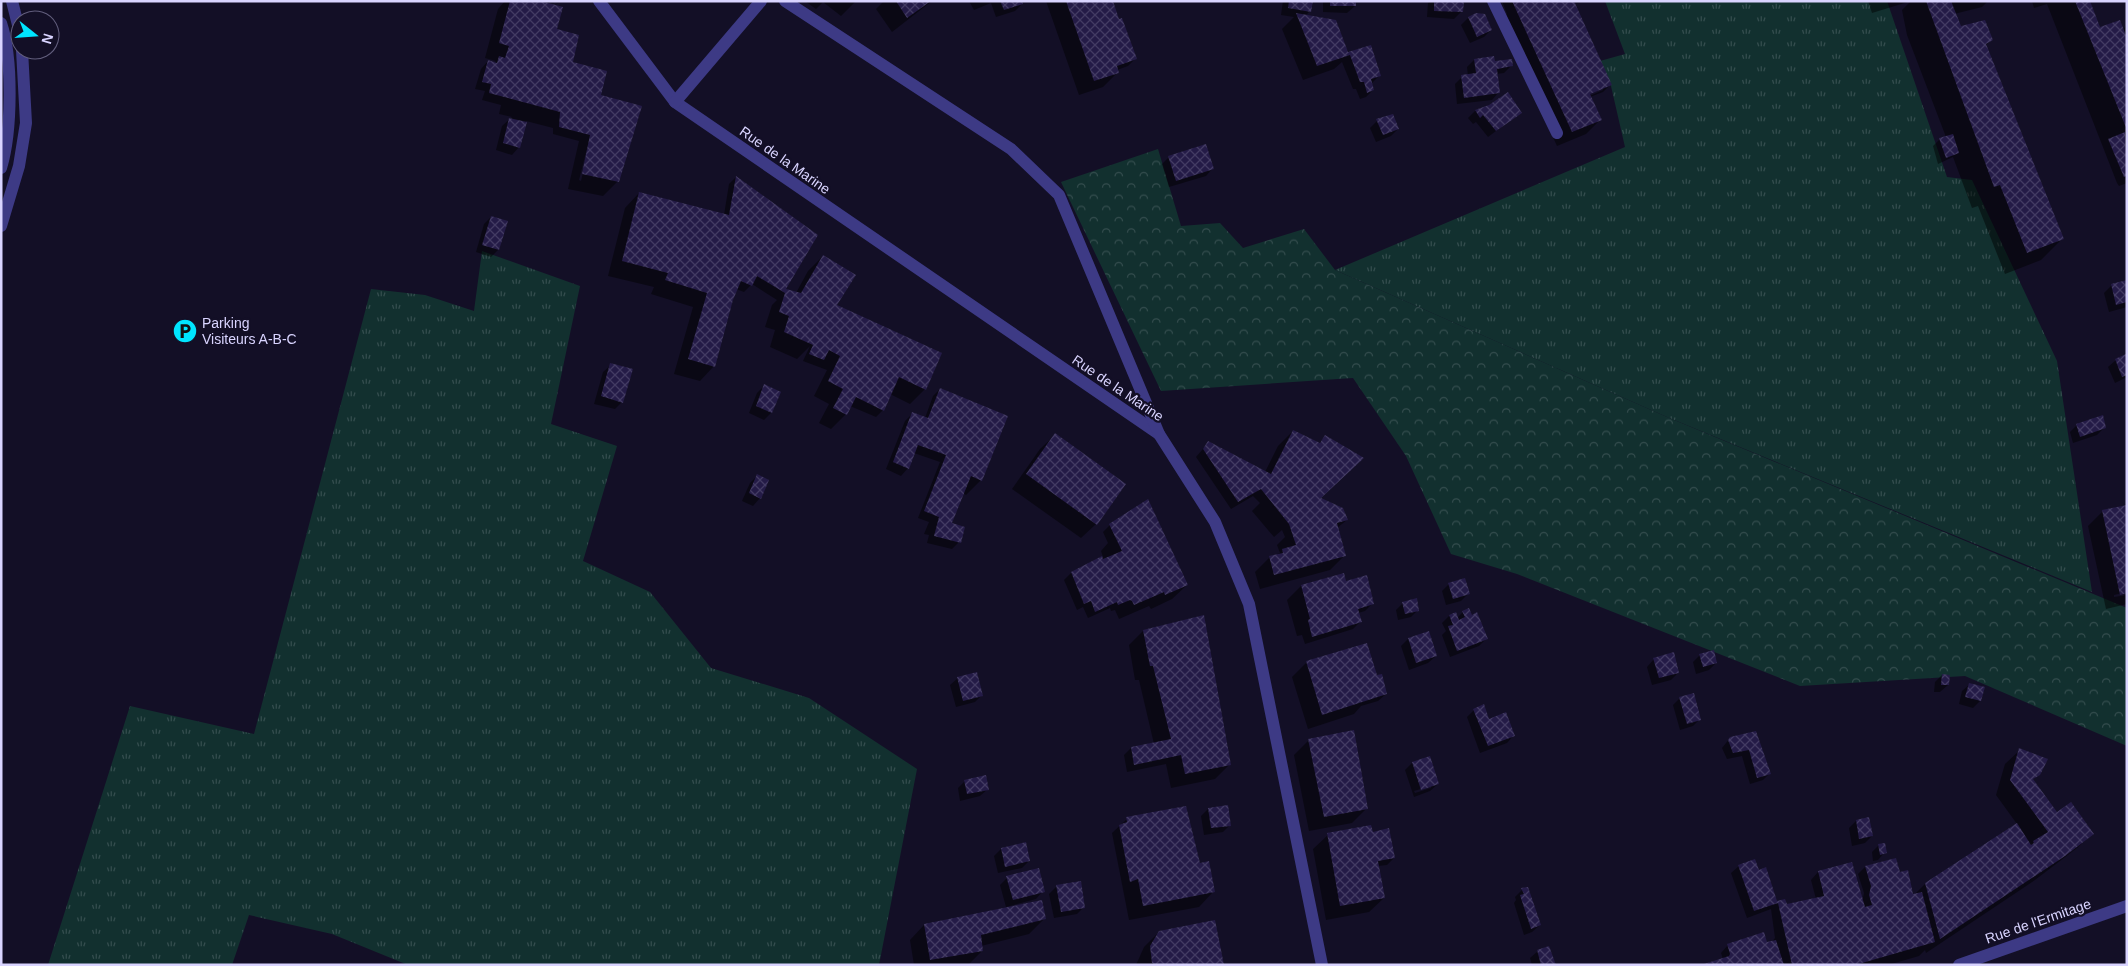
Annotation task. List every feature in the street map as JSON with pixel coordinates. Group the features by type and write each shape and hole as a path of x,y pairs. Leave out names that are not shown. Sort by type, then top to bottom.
{"street":[{"name":"Rue de la Marine","path":"599,1 675,102 1160,434"},
{"path":"675,102 761,1"},
{"name":"Rue de la Marine","path":"785,1 1011,149 1059,195 1160,434"},
{"path":"1492,1 1557,133"},
{"path":"1,23 6,37 10,90 5,155 1,168"},
{"path":"1,226 20,166 26,123 23,60"},
{"path":"1160,434 1215,522 1249,604 1322,965"},
{"name":"Rue de l'Ermitage","path":"1959,965 2127,906"}],"green space":[{"path":"1605,1 1887,1 1947,177 1972,180 2057,361 2092,592 1667,417 1335,270 1625,147 1611,86 1600,61 1625,54"},
{"path":"1158,149 1181,226 1220,223 1243,248 1304,229 1335,270 1667,417 2127,608 2127,746 1965,676 1800,686 1517,574 1451,554 1406,456 1353,378 1161,391 1061,182"},
{"path":"482,251 580,286 551,424 617,446 583,561 650,592 711,668 809,698 917,769 879,965 408,965 332,934 249,915 232,965 48,965 130,706 254,734 371,289 425,295 474,311"}],"building":[{"path":"510,1 541,1 563,7 557,29 579,35 573,62 607,71 601,95 642,106 619,182 582,174 590,135 559,127 560,112 489,93 491,84 482,82 488,60 497,63 499,56 505,58 509,46 499,43"},
{"path":"896,1 931,1 907,18"},
{"path":"1000,1 1022,1 1023,4 1004,10"},
{"path":"1066,1 1113,1 1119,19 1122,18 1137,59 1117,66 1119,73 1094,81"},
{"path":"1289,1 1313,1 1311,12 1288,8"},
{"path":"1330,1 1356,1 1356,6 1330,6"},
{"path":"1434,1 1464,1 1463,12 1434,11"},
{"path":"1512,1 1574,1 1612,85 1590,94 1602,120 1572,132"},
{"path":"1926,1 1951,1 1961,26 1985,20 1993,40 1986,44 2064,239 2027,253 2000,185 1994,187"},
{"path":"2075,1 2090,1 2100,27 2120,20 2127,38 2127,130"},
{"path":"1296,13 1336,20 1348,52 1371,45 1381,76 1371,79 1374,90 1367,93 1364,82 1360,82 1350,55 1317,66"},
{"path":"1476,13 1485,14 1492,30 1477,37 1468,17"},
{"path":"1494,56 1495,61 1512,59 1513,66 1497,69 1500,93 1464,98 1461,75 1476,73 1474,59"},
{"path":"1508,92 1522,113 1496,131 1483,115 1480,118 1475,110 1489,105"},
{"path":"1393,114 1399,129 1383,135 1376,119"},
{"path":"509,118 527,122 520,148 503,143"},
{"path":"2125,132 2127,176 2124,177 2108,139"},
{"path":"1953,134 1959,153 1946,158 1939,138"},
{"path":"1206,144 1214,169 1176,181 1168,156"},
{"path":"736,176 818,235 786,289 801,293 823,255 856,275 837,305 942,353 926,390 899,377 884,411 856,397 847,415 833,408 843,389 828,381 840,356 829,350 824,360 809,354 813,345 784,332 789,316 779,312 785,293 757,276 752,286 741,281 733,300 715,367 688,359 707,293 665,280 668,273 622,261 639,192 729,215"},
{"path":"491,216 508,221 499,250 482,245"},
{"path":"2127,280 2127,302 2116,305 2111,284"},
{"path":"2126,354 2127,375 2122,377 2115,359"},
{"path":"610,363 633,369 623,403 601,396"},
{"path":"764,384 781,392 772,413 756,406"},
{"path":"940,388 1008,416 982,481 971,476 952,523 965,527 961,543 934,536 939,517 924,511 946,455 918,445 909,469 893,462 912,412 928,418"},
{"path":"2103,415 2106,428 2080,437 2076,424"},
{"path":"1293,430 1320,443 1325,435 1364,458 1321,498 1343,508 1348,520 1337,523 1346,556 1274,575 1269,556 1283,553 1282,549 1296,545 1289,524 1261,489 1238,502 1203,449 1208,441 1271,474"},
{"path":"1055,433 1126,484 1097,525 1026,474"},
{"path":"757,474 769,480 761,499 749,493"},
{"path":"1148,499 1188,585 1165,595 1164,592 1134,605 1130,600 1118,605 1117,602 1095,612 1091,601 1084,604 1071,572 1102,556 1103,559 1122,551 1109,524"},
{"path":"2127,505 2127,593 2120,595 2102,510"},
{"path":"1344,573 1346,581 1367,575 1374,604 1358,609 1362,622 1312,637 1308,620 1310,619 1301,585"},
{"path":"1465,578 1470,594 1453,599 1448,583"},
{"path":"1417,598 1419,611 1405,614 1402,602"},
{"path":"1469,608 1472,615 1477,612 1488,639 1457,651 1448,626 1453,625 1449,615 1456,612 1459,620 1465,617 1462,611"},
{"path":"1204,615 1231,765 1185,774 1181,755 1134,765 1131,747 1171,739 1153,666 1150,666 1143,630"},
{"path":"1429,631 1437,656 1416,663 1408,638"},
{"path":"1367,643 1377,675 1382,674 1387,694 1322,715 1306,661"},
{"path":"1714,650 1717,663 1703,667 1699,654"},
{"path":"1674,652 1679,673 1659,678 1653,658"},
{"path":"977,672 983,696 963,701 957,677"},
{"path":"1942,674 1950,675 1949,685 1941,685"},
{"path":"1969,683 1985,687 1981,701 1965,697"},
{"path":"1694,693 1701,720 1687,724 1679,697"},
{"path":"1484,704 1489,719 1506,712 1515,736 1488,746 1473,709"},
{"path":"1354,730 1368,809 1324,817 1308,739"},
{"path":"1756,731 1771,774 1757,778 1749,750 1733,753 1728,740 1730,737"},
{"path":"2019,748 2048,759 2040,775 2033,779 2057,812 2071,802 2094,834 2065,856 1940,939 1925,883 2017,823 2031,845 2034,843 2033,841 2048,832 2010,780"},
{"path":"1430,756 1439,784 1421,790 1412,762"},
{"path":"986,775 989,790 967,794 964,780"},
{"path":"1228,805 1231,826 1211,828 1208,808"},
{"path":"1186,806 1200,863 1209,861 1215,892 1143,906 1138,879 1130,882 1119,825 1127,822 1126,817"},
{"path":"1869,817 1873,836 1859,839 1856,820"},
{"path":"1371,825 1373,832 1389,828 1395,858 1378,861 1385,898 1340,906 1327,833"},
{"path":"1026,842 1030,861 1005,867 1001,848"},
{"path":"1885,843 1887,853 1880,855 1878,844"},
{"path":"1896,858 1900,872 1908,870 1913,894 1922,892 1935,942 1855,965 1792,965 1778,903 1754,911 1738,865 1755,859 1759,870 1766,867 1777,901 1785,899 1787,904 1824,896 1818,871 1852,862 1865,907 1872,905 1869,895 1871,886 1865,866"},
{"path":"1039,868 1045,892 1013,900 1006,876"},
{"path":"1081,881 1085,908 1061,912 1056,885"},
{"path":"1528,887 1541,925 1531,929 1520,895 1524,894 1521,888"},
{"path":"1042,900 1046,919 981,935 983,951 930,960 924,924"},
{"path":"1215,920 1224,965 1156,965 1152,963 1150,946 1159,931"},
{"path":"1764,932 1767,942 1776,940 1784,965 1701,965 1729,956 1727,944"},
{"path":"1549,946 1556,965 1541,965 1537,950"}],"place":[{"name":"Parking Visiteurs A-B-C","path":"185,331"}]}
